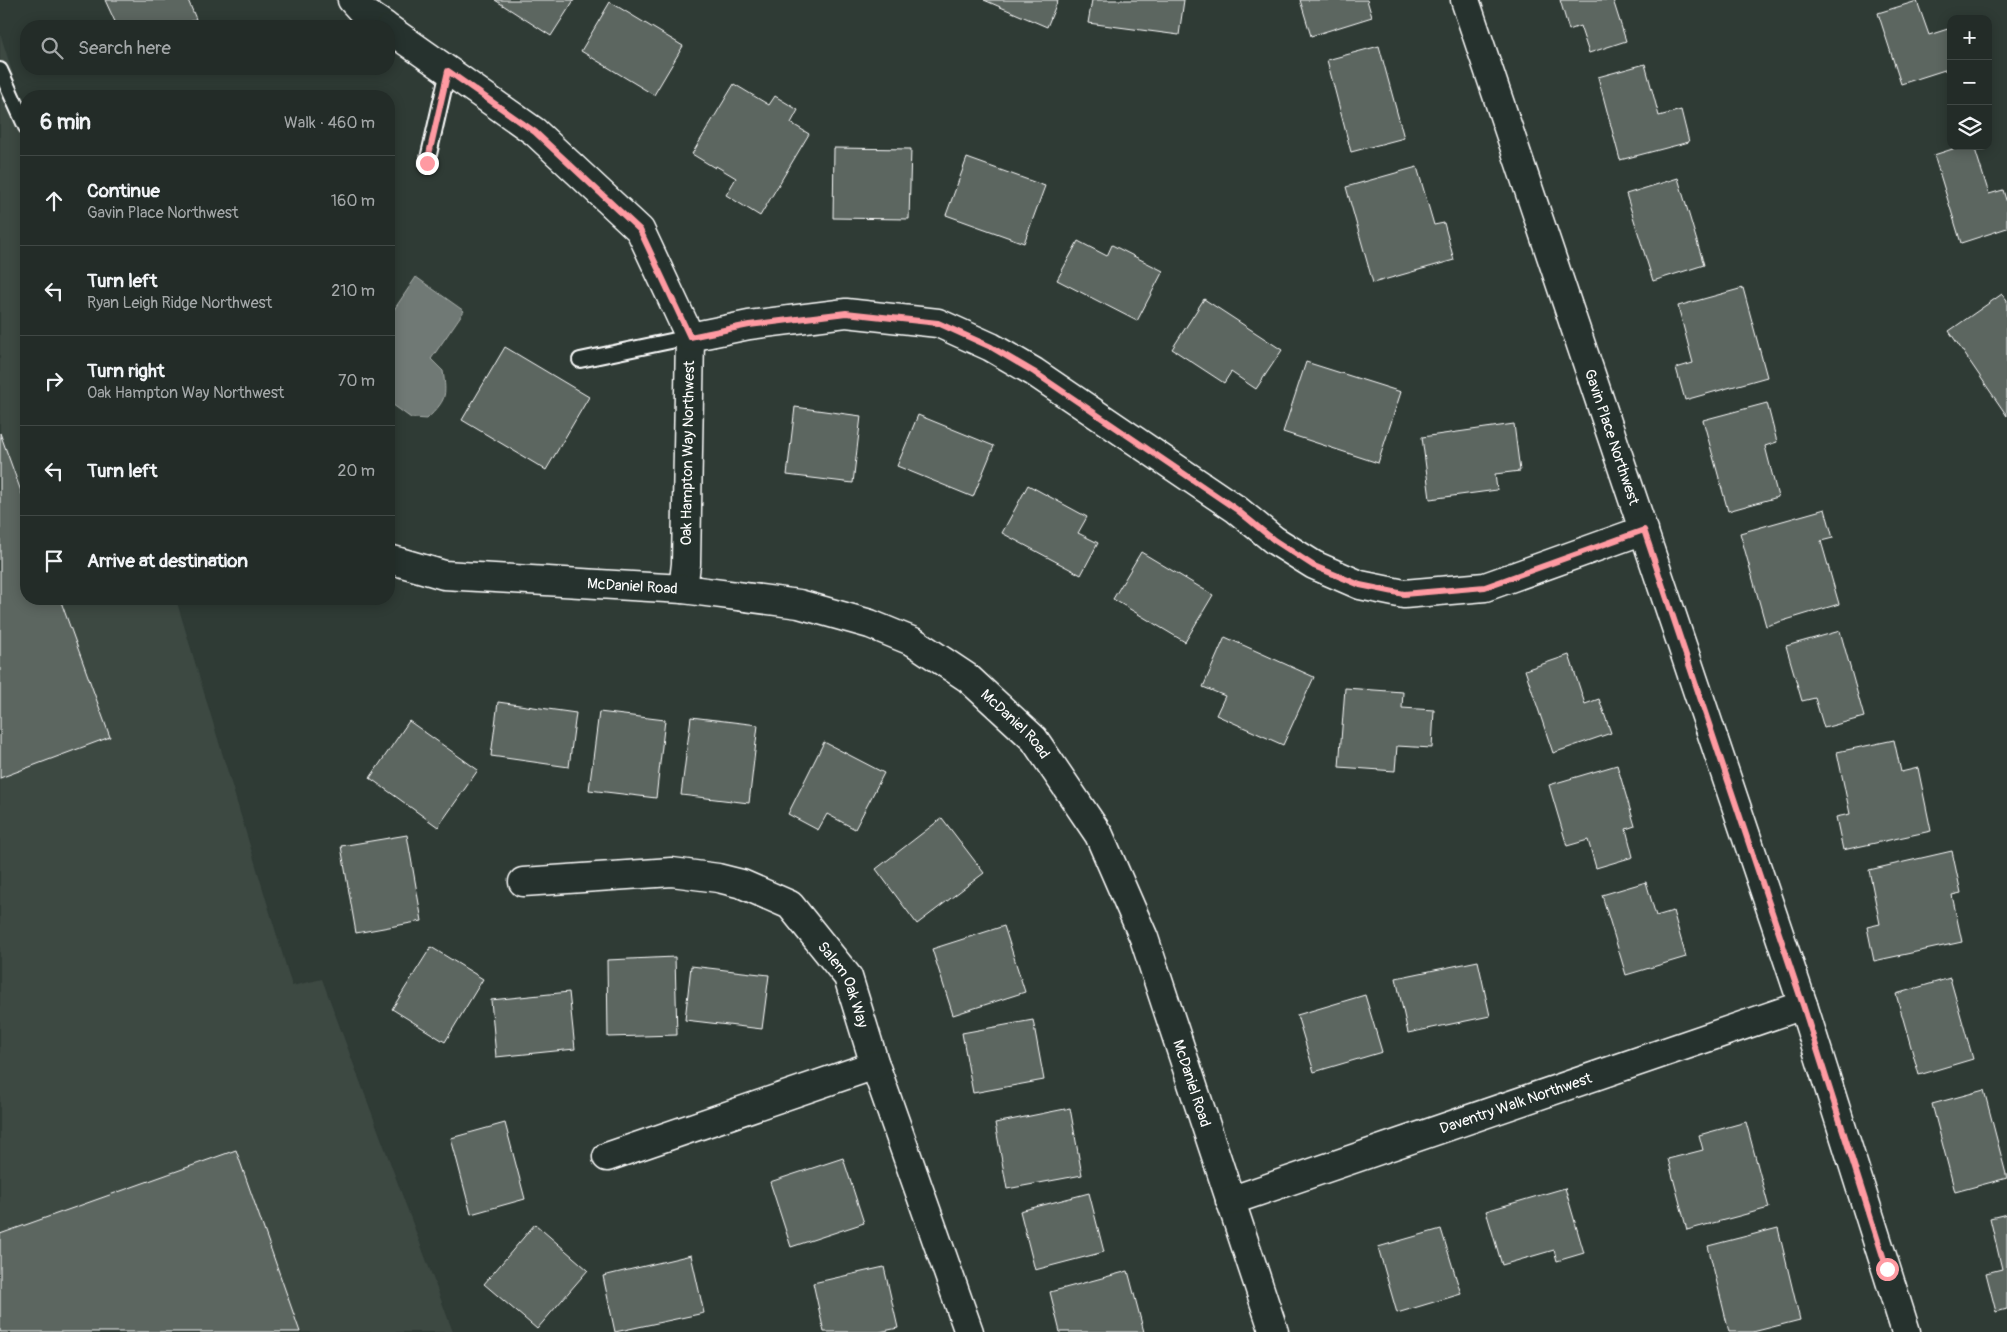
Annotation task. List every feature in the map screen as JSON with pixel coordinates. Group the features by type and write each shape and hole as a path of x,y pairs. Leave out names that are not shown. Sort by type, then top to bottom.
{"street":[{"path":"352,0 376,20"},
{"name":"Gavin Place Northwest","path":"1465,0 1803,1005 1906,1332"},
{"name":"Oak Hampton Way Northwest","path":"395,33 535,132 640,230 690,337 686,564 683,589"},
{"path":"690,337 749,325 846,313 938,323 991,347 1034,372 1236,509 1274,540 1314,566 1360,585 1404,594 1485,587 1644,530"},
{"name":"McDaniel Road","path":"395,561 444,575 683,589 799,604 870,624 914,642 968,678 1034,739 1099,835 1144,938 1274,1332"},
{"name":"Salem Oak Way","path":"523,882 672,872 718,878 742,884 790,905 848,977 875,1065 969,1332"},
{"name":"Daventry Walk Northwest","path":"1230,1201 1803,1005"},
{"path":"606,1158 875,1065"}],"lane":[{"path":"0,70 20,115"},
{"path":"427,163 448,71"},
{"path":"580,360 690,337"}],"shaded area":[{"path":"0,33 20,97 20,605 178,605 292,986 322,979 453,1332 0,1332"},
{"path":"416,277 464,311 431,359 443,371 445,393 438,407 427,419 411,418 395,406 395,308"}],"building":[{"path":"105,0 188,0 196,19 194,20 114,20"},
{"path":"495,0 574,0 551,36"},
{"path":"984,0 1058,0 1047,27"},
{"path":"1092,0 1184,0 1179,35 1088,23"},
{"path":"1300,0 1367,0 1372,17 1311,36"},
{"path":"1560,0 1613,0 1626,41 1589,53 1580,26 1569,30"},
{"path":"1917,1 1929,35 1947,29 1947,69 1901,84 1878,13"},
{"path":"610,2 683,46 654,95 581,51"},
{"path":"1379,46 1404,138 1351,152 1327,60"},
{"path":"1645,64 1659,116 1681,110 1689,142 1620,160 1598,77"},
{"path":"734,84 769,105 775,96 798,110 791,123 809,134 760,216 726,195 736,178 692,154"},
{"path":"834,148 911,149 909,219 833,218"},
{"path":"1950,150 1975,150 1989,194 2003,190 2007,203 2007,228 1961,243 1934,155"},
{"path":"967,158 1045,186 1024,243 946,215"},
{"path":"1417,167 1434,225 1444,223 1454,260 1373,283 1346,187"},
{"path":"1678,178 1704,265 1653,281 1626,194"},
{"path":"1078,241 1107,256 1112,245 1163,271 1137,321 1057,280"},
{"path":"1743,288 1767,377 1685,400 1676,368 1693,363 1678,306"},
{"path":"2002,294 2007,300 2007,416 1949,331"},
{"path":"1204,299 1282,350 1256,389 1231,372 1224,383 1172,349"},
{"path":"505,347 589,397 546,470 462,420"},
{"path":"1306,362 1401,392 1378,463 1283,432"},
{"path":"1767,403 1777,442 1765,446 1778,497 1728,511 1703,420"},
{"path":"795,407 861,416 853,483 787,475"},
{"path":"918,415 994,446 973,497 897,466"},
{"path":"1514,424 1520,471 1495,474 1497,490 1430,499 1422,437"},
{"path":"0,433 20,488 20,605 62,605 110,737 0,778"},
{"path":"1028,485 1087,517 1078,533 1098,543 1081,575 1002,533"},
{"path":"1825,509 1833,538 1821,541 1839,604 1766,626 1740,533"},
{"path":"1141,552 1213,595 1185,642 1113,599"},
{"path":"1840,631 1864,717 1824,728 1815,698 1802,701 1786,646"},
{"path":"1225,637 1314,677 1283,745 1216,715 1225,696 1203,687"},
{"path":"1569,655 1585,704 1599,699 1611,733 1553,753 1525,670"},
{"path":"1345,688 1403,692 1402,708 1434,710 1432,748 1397,746 1395,771 1339,767"},
{"path":"498,702 576,713 569,767 491,756"},
{"path":"599,712 665,720 656,798 589,790"},
{"path":"691,717 758,725 749,803 681,795"},
{"path":"409,721 478,770 438,827 370,778"},
{"path":"1894,740 1901,772 1918,768 1931,831 1843,850 1836,817 1850,814 1837,752"},
{"path":"824,742 884,773 855,829 827,814 818,830 788,814"},
{"path":"1617,765 1635,826 1626,829 1633,857 1596,868 1588,840 1567,846 1549,785"},
{"path":"942,818 984,873 917,924 876,869"},
{"path":"407,835 422,921 356,933 341,846"},
{"path":"1952,851 1961,893 1952,895 1962,942 1874,961 1867,927 1880,924 1869,870"},
{"path":"1646,882 1656,916 1673,911 1686,957 1626,975 1602,895"},
{"path":"1004,926 1025,992 953,1015 932,949"},
{"path":"431,947 483,979 445,1042 392,1009"},
{"path":"675,957 677,1035 608,1037 607,960"},
{"path":"1478,961 1490,1016 1408,1033 1396,978"},
{"path":"691,966 769,975 762,1029 685,1020"},
{"path":"1950,978 1973,1059 1919,1075 1896,994"},
{"path":"569,992 575,1049 496,1057 491,1000"},
{"path":"1365,995 1382,1052 1314,1072 1297,1015"},
{"path":"1033,1020 1044,1080 973,1093 962,1033"},
{"path":"1984,1090 2007,1178 1955,1192 1932,1104"},
{"path":"1070,1108 1082,1175 1007,1189 995,1123"},
{"path":"1746,1122 1769,1208 1687,1230 1668,1159 1703,1150 1699,1135"},
{"path":"505,1123 525,1199 471,1214 451,1138"},
{"path":"236,1150 300,1332 0,1332 0,1234"},
{"path":"843,1158 864,1223 791,1247 770,1182"},
{"path":"1565,1188 1584,1253 1557,1261 1554,1250 1502,1265 1486,1211"},
{"path":"1089,1193 1104,1252 1035,1270 1020,1211"},
{"path":"2007,1214 2007,1309 1996,1312 1986,1273 2002,1269 1990,1218"},
{"path":"535,1224 588,1270 537,1329 484,1284"},
{"path":"1778,1228 1800,1320 1753,1332 1729,1332 1708,1246"},
{"path":"1441,1229 1461,1294 1397,1313 1378,1247"},
{"path":"691,1255 704,1313 615,1332 603,1276"},
{"path":"884,1267 898,1328 879,1332 824,1332 813,1283"},
{"path":"1128,1271 1144,1332 1060,1332 1050,1292"}],"route":[{"path":"427,163 448,71 535,132 640,230 690,337 749,325 846,313 938,323 991,347 1034,372 1236,509 1274,540 1314,566 1360,585 1404,594 1485,587 1644,530 1803,1005 1887,1269"}]}
